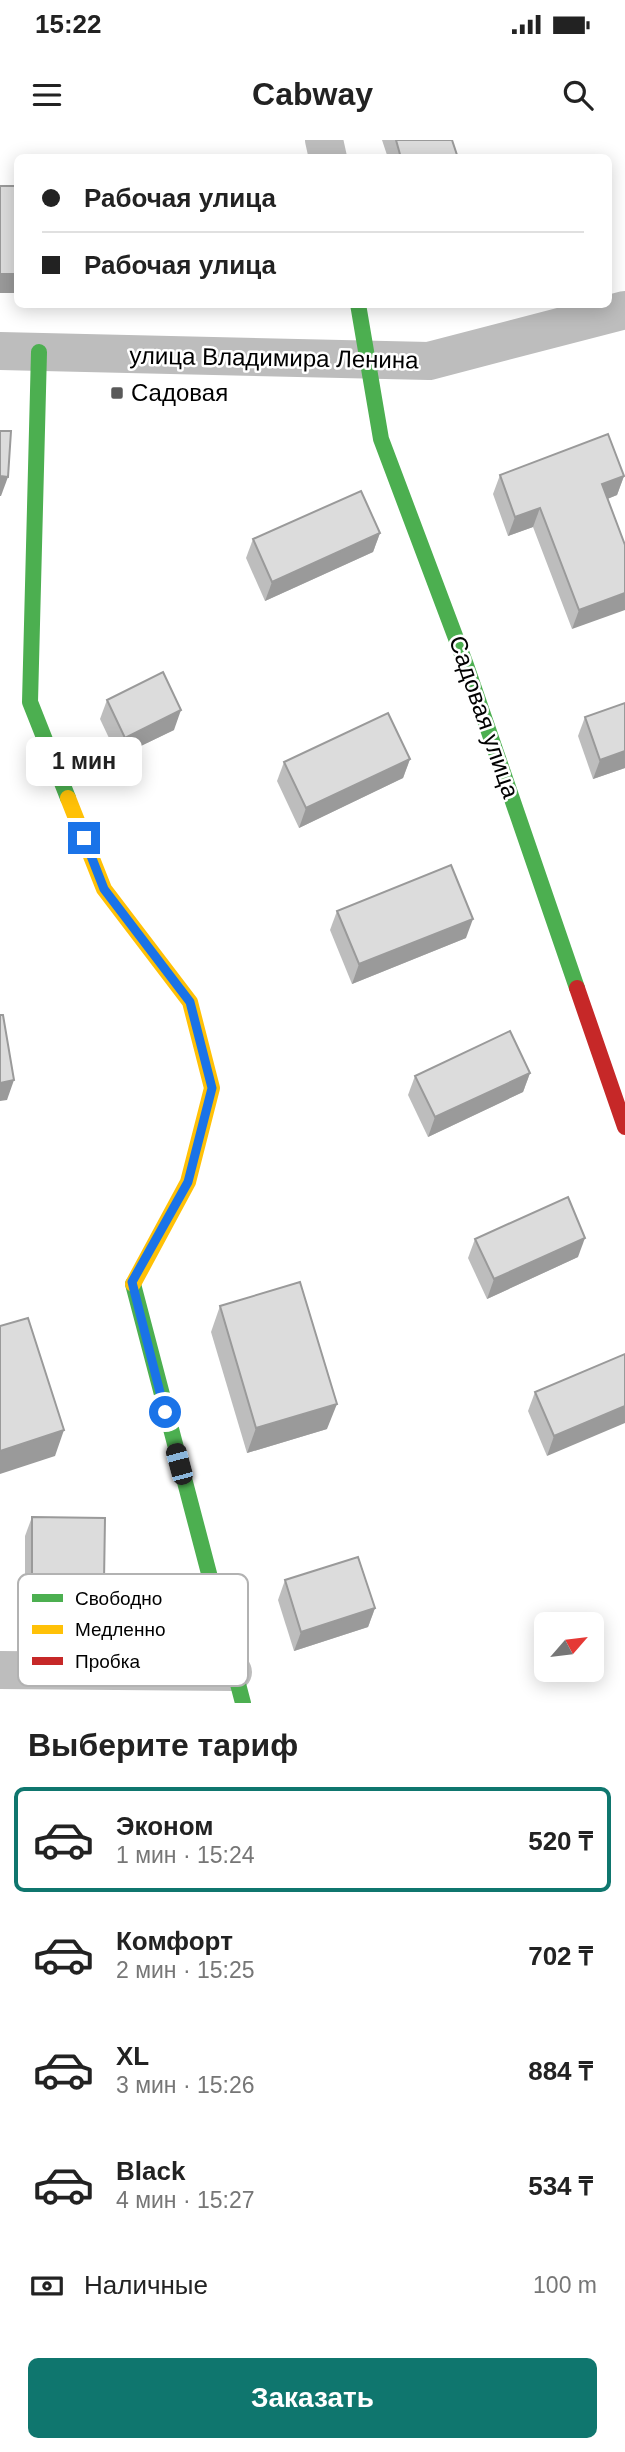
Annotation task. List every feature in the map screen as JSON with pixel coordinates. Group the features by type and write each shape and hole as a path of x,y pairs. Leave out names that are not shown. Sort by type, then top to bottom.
{"street":[{"name":"Садовая улица","path":"359,308 381,439 466,665 625,1127"},
{"name":"улица Владимира Ленина","path":"0,351 366,362 429,361 625,310"},
{"path":"40,352 30,702 104,889 190,1002 212,1088 188,1182 132,1282 208,1574"},
{"path":"0,1670 18,1671"}],"building":[{"path":"396,140 452,140 457,154 400,154"},
{"path":"0,186 14,186 14,274 0,274"},
{"path":"0,431 11,431 8,477 0,476"},
{"path":"608,434 624,476 602,484 625,545 625,593 579,610 540,508 515,517 500,475"},
{"path":"361,491 380,533 272,582 253,539"},
{"path":"163,672 181,710 125,738 107,700"},
{"path":"625,703 625,751 600,760 585,717"},
{"path":"388,713 410,759 306,808 284,762"},
{"path":"451,865 473,919 359,964 337,911"},
{"path":"0,1015 3,1015 14,1080 0,1083"},
{"path":"510,1031 530,1073 435,1117 415,1076"},
{"path":"568,1197 585,1238 494,1279 475,1239"},
{"path":"300,1282 337,1404 256,1428 220,1306"},
{"path":"28,1318 64,1430 0,1451 0,1326"},
{"path":"625,1354 625,1406 554,1436 535,1392"},
{"path":"32,1517 105,1518 104,1574 32,1574"},
{"path":"358,1557 375,1608 301,1632 285,1580"}],"traffic: fast":[{"path":"359,308 381,439 466,665 577,988"},
{"path":"39,352 30,702 68,798"},
{"path":"133,1284 209,1574"},
{"path":"239,1686 243,1703"}],"traffic: slow":[{"path":"68,798 104,889 190,1002 212,1088 188,1182 133,1284"}],"traffic: jam":[{"path":"577,988 625,1127"}],"place":[{"name":"Садовая","path":"117,393"}],"route":[{"path":"84,838 104,889 190,1002 212,1088 188,1182 132,1282 165,1412"}]}
